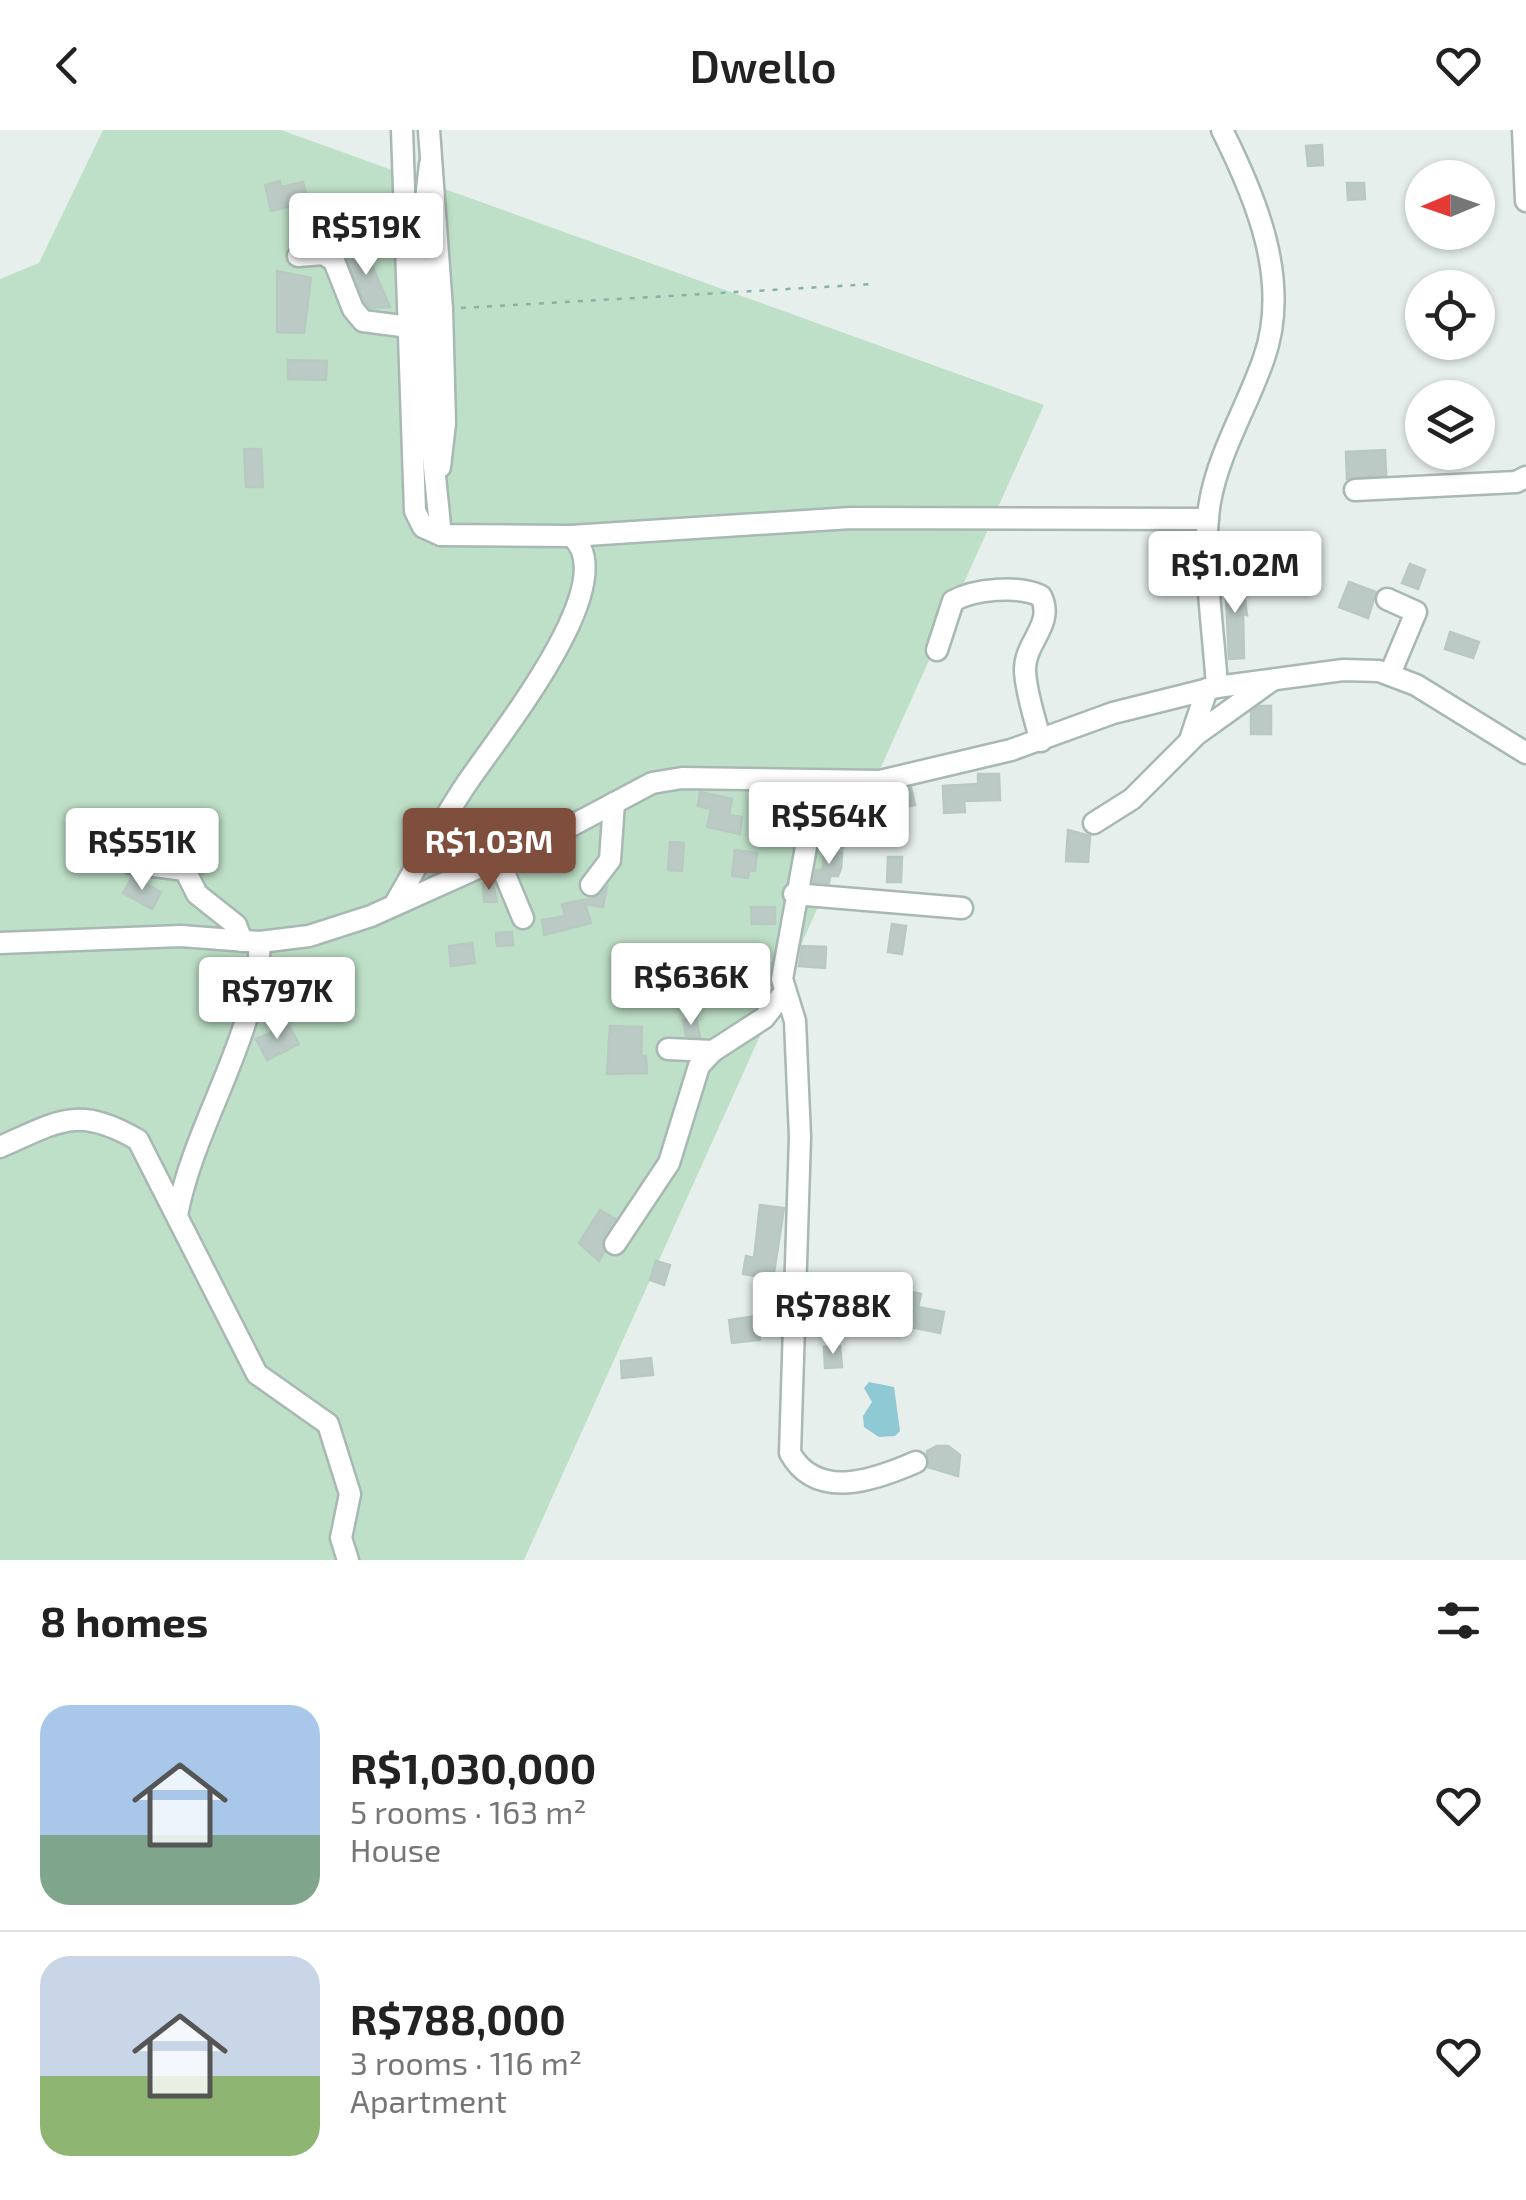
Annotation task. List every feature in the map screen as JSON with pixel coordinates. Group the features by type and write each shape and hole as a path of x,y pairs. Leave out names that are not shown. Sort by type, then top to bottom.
{"street":[{"path":"402,130 415,511 423,527 442,535 571,536 851,518 1208,520"},
{"path":"428,130 437,194 446,423 438,479"},
{"path":"1190,740 1212,688 1208,520 1212,493 1266,354 1270,324 1268,242 1258,206 1222,130"},
{"path":"1523,130 1526,201"},
{"path":"430,164 424,216 430,428 442,535"},
{"path":"298,256 330,256 352,309 363,321 409,327"},
{"path":"1355,490 1516,482 1526,477"},
{"path":"396,902 444,819 568,629 586,570 584,551 571,536"},
{"path":"937,650 953,601 966,594 1020,591 1041,596 1046,618 1027,654 1025,670 1042,741"},
{"path":"1387,599 1416,612 1390,674"},
{"path":"0,944 180,936 251,941 346,926 652,783 682,778 903,777 1042,741 1114,712 1212,688 1344,670 1390,674 1416,684 1526,753"},
{"path":"1094,823 1132,799 1190,740 1273,680"},
{"path":"818,780 783,965 784,992 796,1032 800,1137 790,1453 808,1472 845,1484 876,1479 916,1462"},
{"path":"591,884 610,860 614,803"},
{"path":"498,858 523,918"},
{"path":"130,862 185,870 197,894 251,941 257,986 267,1013"},
{"path":"794,894 962,908"},
{"path":"177,1215 193,1158 257,986"},
{"path":"615,1244 669,1163 694,1076 714,1051 773,1010 784,992"},
{"path":"668,1049 714,1051"},
{"path":"0,1147 64,1118 85,1116 111,1124 138,1140 256,1374 328,1424 350,1494 341,1538 348,1560"}],"path":[{"path":"442,309 874,284"}],"green space":[{"path":"103,130 281,130 1044,405 524,1560 0,1560 0,279 39,263"}],"water":[{"path":"869,1382 894,1387 900,1431 895,1436 879,1437 864,1427 863,1416 872,1402 864,1388"}],"building":[{"path":"1322,145 1323,165 1308,166 1306,146"},
{"path":"280,181 281,187 303,182 308,202 271,211 265,185"},
{"path":"1347,183 1364,183 1365,199 1348,200"},
{"path":"364,247 390,307 370,308 365,302 343,251"},
{"path":"277,271 311,278 304,333 277,332"},
{"path":"288,360 327,361 326,380 288,379"},
{"path":"244,449 261,449 263,487 246,487"},
{"path":"1385,450 1386,475 1347,479 1346,452"},
{"path":"1410,564 1425,570 1418,589 1402,583"},
{"path":"1242,576 1247,615 1243,614 1244,658 1229,659 1225,577"},
{"path":"1349,582 1376,592 1368,618 1339,607"},
{"path":"1450,632 1479,642 1473,658 1445,649"},
{"path":"1260,706 1271,706 1271,734 1251,734 1251,712"},
{"path":"978,774 999,774 1000,800 964,801 965,812 944,813 943,786 978,784"},
{"path":"911,788 915,805 901,808 898,791"},
{"path":"700,792 732,799 729,815 742,817 740,834 707,827 711,809 698,806"},
{"path":"775,798 793,801 789,831 771,829"},
{"path":"867,806 869,821 852,823 850,808"},
{"path":"1068,830 1090,836 1088,862 1066,861"},
{"path":"670,842 684,843 682,871 668,870"},
{"path":"198,847 215,861 203,875 190,857"},
{"path":"735,850 757,853 755,871 749,870 748,878 732,876"},
{"path":"824,852 842,853 841,868 838,876 830,876 829,883 814,882 816,870 823,870"},
{"path":"888,857 902,857 901,882 887,882"},
{"path":"132,877 161,892 152,909 123,893"},
{"path":"483,883 493,883 497,902 484,902"},
{"path":"607,887 603,907 585,904 591,923 544,935 542,920 565,916 562,904 595,898"},
{"path":"751,907 775,907 775,924 752,924"},
{"path":"892,924 906,926 902,954 888,952"},
{"path":"512,932 513,945 497,946 496,933"},
{"path":"472,943 475,963 451,966 449,946"},
{"path":"802,946 826,947 825,968 799,966"},
{"path":"746,961 770,963 768,991 744,989"},
{"path":"696,1018 700,1037 686,1036 683,1020"},
{"path":"289,1026 299,1044 267,1060 256,1039"},
{"path":"610,1026 642,1027 641,1056 646,1056 647,1073 607,1074"},
{"path":"760,1205 784,1208 773,1279 743,1274 746,1256 754,1258"},
{"path":"600,1210 615,1219 603,1237 604,1252 599,1261 579,1243"},
{"path":"656,1261 670,1265 664,1285 650,1280"},
{"path":"878,1284 921,1294 918,1307 944,1312 940,1333 871,1319"},
{"path":"757,1316 760,1340 732,1343 729,1320"},
{"path":"840,1346 842,1367 825,1368 824,1347"},
{"path":"651,1358 653,1375 622,1378 621,1361"},
{"path":"948,1446 960,1455 958,1476 928,1467 927,1451"}]}
